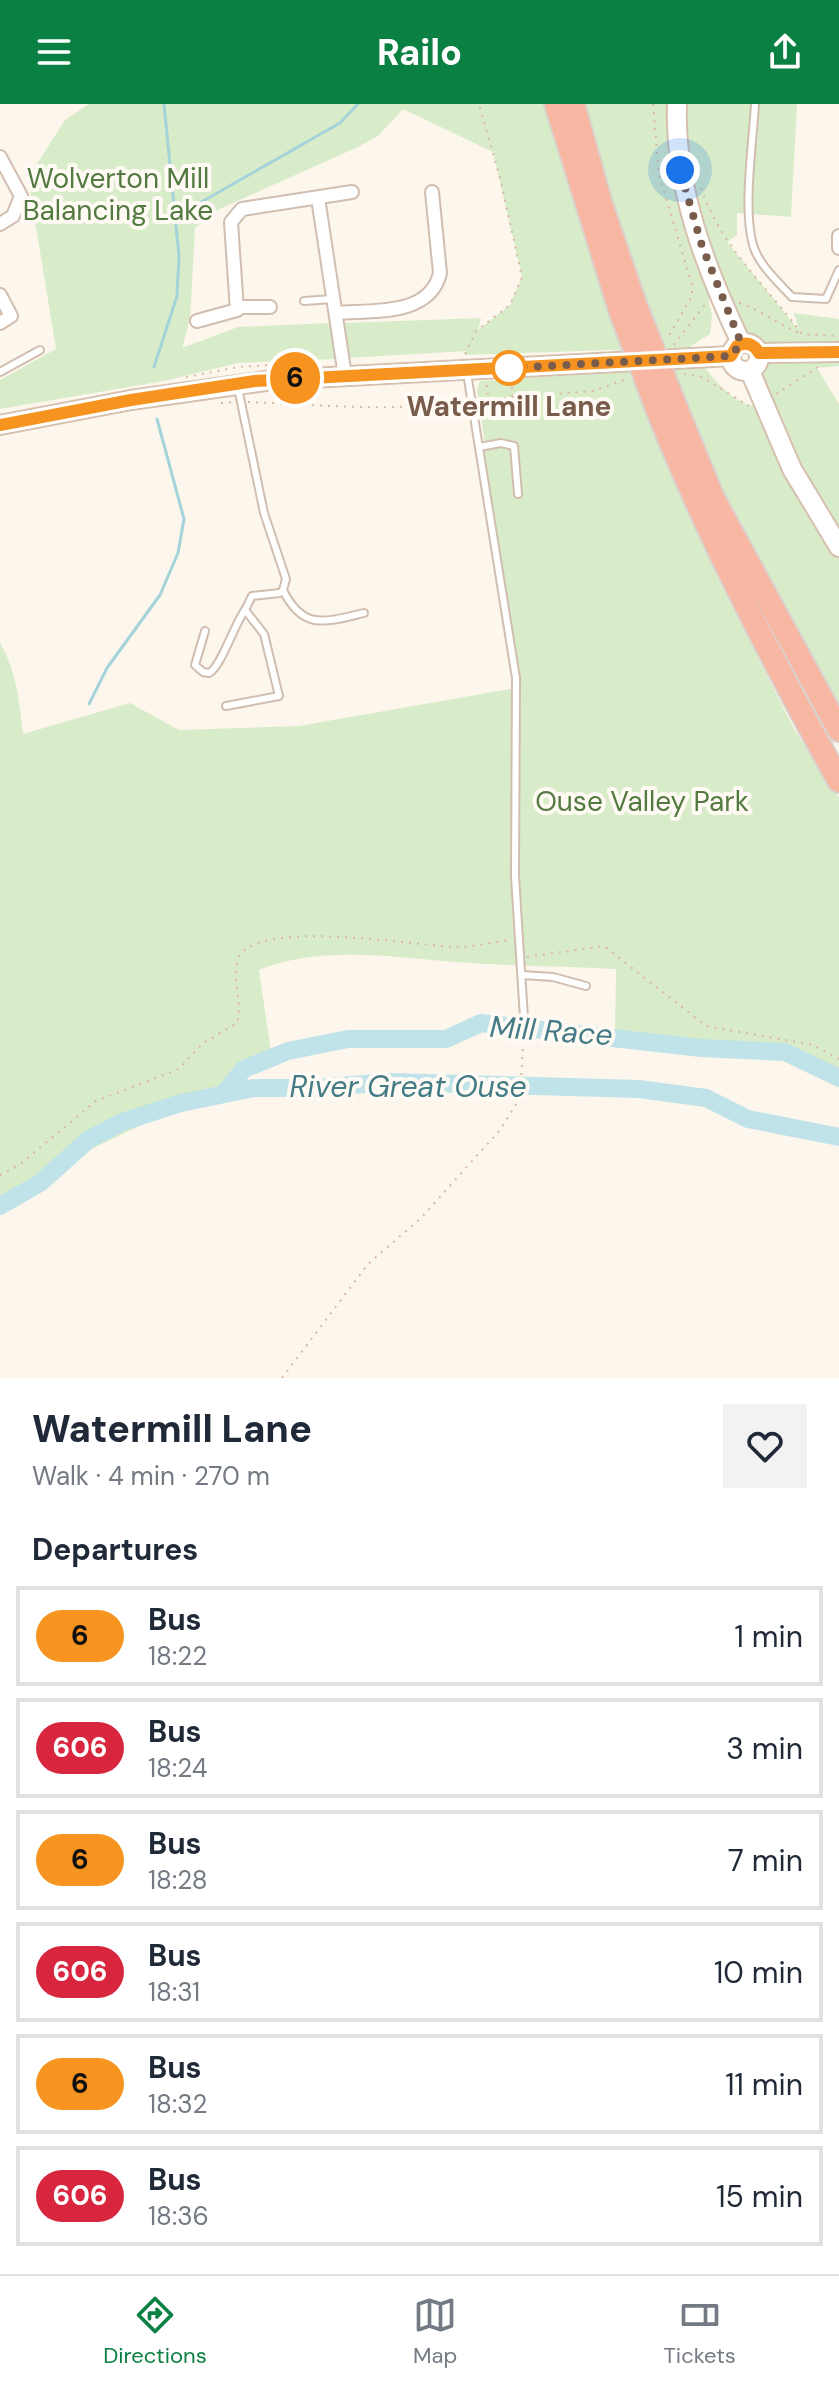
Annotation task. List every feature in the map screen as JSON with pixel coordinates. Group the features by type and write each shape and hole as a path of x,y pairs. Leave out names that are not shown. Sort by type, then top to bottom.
{"highway":[{"path":"556,104 668,412 694,501 754,626 839,781"},
{"path":"573,104 628,307"},
{"path":"668,412 839,730"}],"street":[{"path":"677,104 680,170 689,207 727,313 736,350 736,368 750,371"},
{"path":"0,224 13,216 21,196 1,159"},
{"path":"197,321 237,310 231,222 242,209 352,192"},
{"path":"335,306 404,308 425,298 437,286 440,273 432,192"},
{"path":"318,198 345,376"},
{"path":"839,236 839,248"},
{"path":"0,295 11,316 0,323"},
{"path":"237,307 270,307"},
{"path":"0,425 345,376 466,363 736,350 751,344 759,353 758,364 750,371"},
{"path":"759,353 839,352"},
{"path":"750,371 792,469 839,547"}],"lane":[{"path":"755,104 750,215 754,249 763,266 792,297 826,299 839,270"},
{"path":"304,301 335,306"},
{"path":"0,372 40,350"},
{"path":"466,363 516,678 515,862 524,1018"},
{"path":"205,631 195,665 209,673 219,664 233,628 249,600 256,594 280,593 286,579 264,513 239,392"},
{"path":"479,447 501,443 514,446 518,494"},
{"path":"283,590 296,612 309,619 327,621 364,613"},
{"path":"226,706 279,696 264,634 245,610"},
{"path":"522,975 553,977 586,986"}],"path":[{"path":"466,363 476,331 510,305 522,277 500,178 479,104"},
{"path":"653,104 659,175 692,285 692,296 670,330 665,350"},
{"path":"698,181 711,217 735,254 770,291 802,334"},
{"path":"738,302 760,310 780,325 802,334 839,336"},
{"path":"671,350 704,306 713,305"},
{"path":"679,318 690,325"},
{"path":"219,403 239,392 337,408 423,407 593,391 634,376"},
{"path":"512,378 512,397"},
{"path":"0,1175 19,1165 96,1101 179,1069 212,1036 237,1023 240,1012 237,962 244,951 268,941 311,935 460,947 519,940"},
{"path":"520,958 591,946 611,949 706,1026 813,1045 839,1059"},
{"path":"282,1378 368,1264 431,1208 500,1130 520,1098 524,1018"}],"green space":[{"name":"Wolverton Mill Balancing Lake","path":"89,104 668,104 670,144 712,298 708,300 712,314 710,334 691,346 723,389 751,406 762,401 755,368 760,358 755,347 744,343 702,246 677,104 797,104 791,217 737,213 737,235 727,242 799,330 794,313 839,319 839,366 817,368 839,404 839,710 722,492 667,354 611,350 465,355 466,351 348,358 344,323 481,318 478,330 510,305 522,277 493,152 403,109 378,136 213,212 195,228 190,319 182,348 238,327 331,323 335,359 238,363 164,381 0,409 0,380 56,349 28,178 65,120"},
{"name":"Ouse Valley Park","path":"632,371 718,579 794,729 839,797 839,1078 785,1052 701,1048 615,1037 616,969 356,955 306,958 259,970 273,1066 247,1075 49,1169 0,1197 0,643 14,676 23,734 130,703 179,730 299,726 516,688 484,474 484,438 477,390 480,381"}],"waterway":[{"path":"154,367 177,296 179,256 164,104"},
{"path":"175,217 340,123 358,104"},
{"path":"89,704 107,668 160,595 178,553 184,519 157,419"},
{"name":"Mill Race","path":"226,1091 244,1069 288,1051 348,1039 446,1039 481,1023 701,1048 785,1052 839,1078"},
{"name":"River Great Ouse","path":"0,1206 40,1183 88,1140 122,1122 181,1103 254,1088 315,1088 390,1082 639,1089 706,1098 748,1119 839,1137"}],"bus line":[{"name":"6","path":"0,425 237,383 731,356 741,343 751,344 759,353 839,352"}],"place":[{"name":"Watermill Lane","path":"509,368"}],"route":[{"path":"509,368 731,356 741,343 702,246 680,170"}]}
